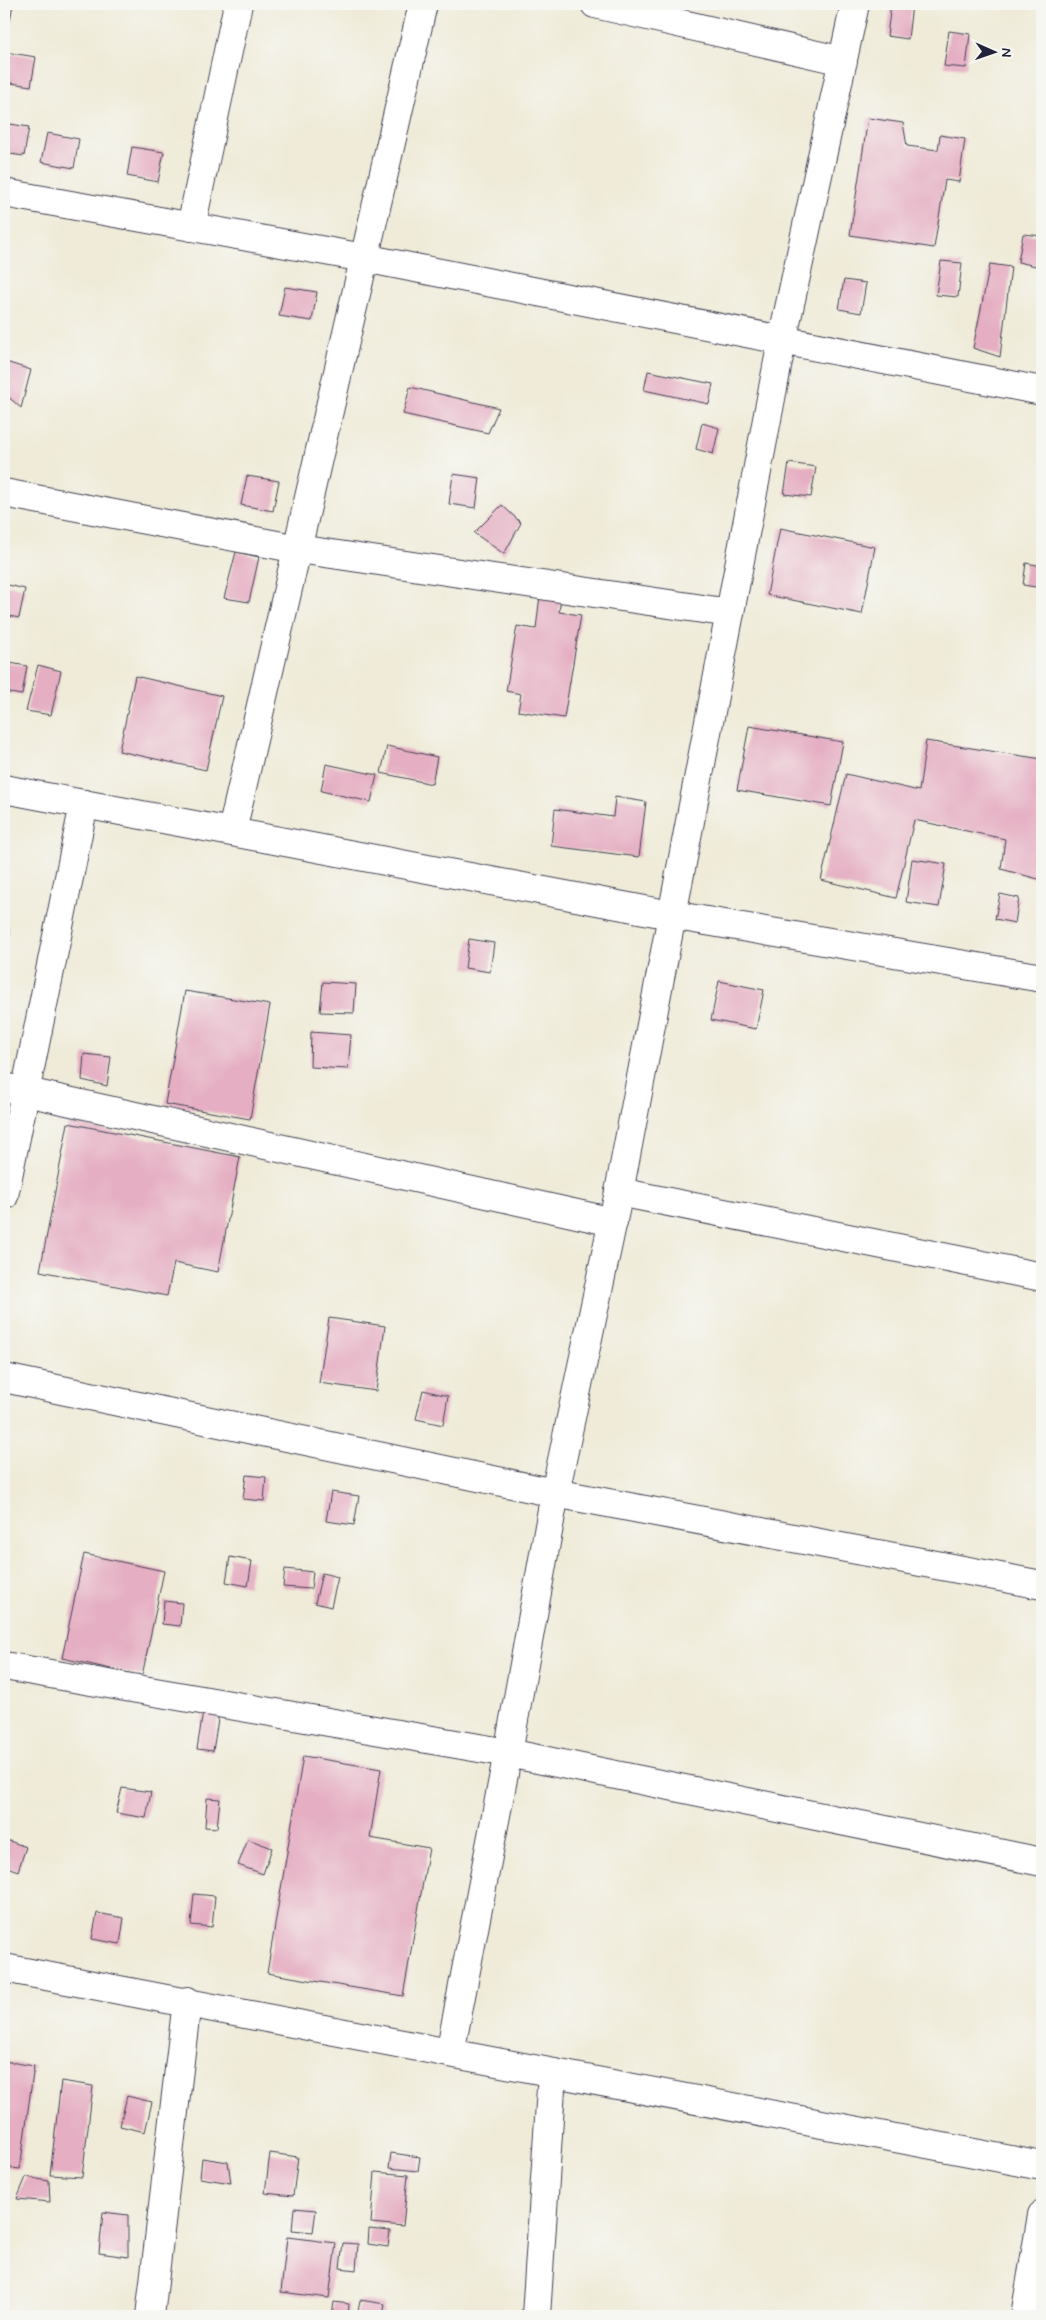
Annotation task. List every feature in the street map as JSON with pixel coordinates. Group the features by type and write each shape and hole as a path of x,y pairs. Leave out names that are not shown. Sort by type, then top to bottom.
{"street":[{"path":"191,227 238,4"},
{"path":"232,831 423,4"},
{"path":"595,4 674,13 843,61"},
{"path":"450,2054 508,1753 555,1493 619,1192 782,341 855,4"},
{"path":"4,193 364,258 1042,391"},
{"path":"4,493 298,548 730,613"},
{"path":"4,789 671,914 1042,978"},
{"path":"4,1196 14,1088 84,804"},
{"path":"14,1088 613,1222"},
{"path":"619,1192 1042,1277"},
{"path":"4,1378 555,1493 1042,1585"},
{"path":"4,1666 508,1753 1042,1862"},
{"path":"4,1968 187,2001 450,2054 1042,2166"},
{"path":"150,2316 187,2001"},
{"path":"536,2316 552,2073"},
{"path":"1025,2316 1042,2215"}],"building":[{"path":"4,4 13,4 10,21 4,20"},
{"path":"891,4 912,5 908,39 887,36"},
{"path":"949,31 970,34 966,68 944,66"},
{"path":"5,52 36,57 31,86 4,82"},
{"path":"868,118 903,123 907,146 938,150 940,135 965,139 959,182 945,180 934,248 850,235"},
{"path":"4,123 29,127 24,156 4,153"},
{"path":"47,133 79,139 74,168 41,162"},
{"path":"132,147 164,152 158,182 127,176"},
{"path":"1023,234 1042,236 1040,267 1018,262"},
{"path":"941,261 962,263 958,297 936,295"},
{"path":"990,264 1011,267 1000,357 973,348"},
{"path":"844,280 866,283 861,313 839,309"},
{"path":"285,287 317,292 312,321 279,316"},
{"path":"6,362 31,370 21,408 4,393"},
{"path":"648,371 713,384 709,404 644,390"},
{"path":"410,387 499,408 488,433 403,414"},
{"path":"702,423 719,428 713,454 696,449"},
{"path":"789,463 816,467 811,497 784,494"},
{"path":"453,474 480,478 476,508 449,504"},
{"path":"247,476 279,481 273,511 241,505"},
{"path":"502,505 521,523 504,554 474,533"},
{"path":"780,528 875,547 862,614 767,595"},
{"path":"236,552 259,557 249,602 224,598"},
{"path":"1026,563 1042,566 1042,588 1023,585"},
{"path":"4,584 25,589 19,618 4,615"},
{"path":"540,595 561,598 559,612 581,615 564,718 518,711 521,694 506,691 517,626 536,629"},
{"path":"4,662 27,666 22,695 4,692"},
{"path":"38,665 61,671 51,715 26,711"},
{"path":"135,676 222,696 206,770 119,751"},
{"path":"749,726 843,742 831,806 737,790"},
{"path":"926,741 1042,759 1042,880 1001,869 1005,839 914,820 896,898 821,880 846,774 919,791"},
{"path":"387,746 437,757 432,784 381,773"},
{"path":"326,764 377,775 371,802 321,791"},
{"path":"615,797 646,802 639,857 551,846 555,809 613,817"},
{"path":"912,859 946,864 939,907 906,902"},
{"path":"1000,894 1019,898 1015,923 995,919"},
{"path":"4,926 9,927 5,957 4,957"},
{"path":"469,939 494,943 490,972 465,968"},
{"path":"719,981 764,990 756,1029 711,1020"},
{"path":"323,982 356,984 354,1013 320,1012"},
{"path":"185,991 270,1005 250,1119 165,1104"},
{"path":"311,1032 351,1035 348,1069 310,1067"},
{"path":"84,1054 111,1057 107,1086 82,1080"},
{"path":"68,1123 240,1157 218,1272 174,1263 167,1296 40,1271"},
{"path":"329,1318 385,1326 376,1391 319,1383"},
{"path":"423,1390 448,1396 443,1425 416,1419"},
{"path":"246,1475 266,1477 264,1501 243,1499"},
{"path":"331,1492 359,1496 354,1525 326,1521"},
{"path":"84,1554 164,1571 142,1676 62,1658"},
{"path":"230,1557 252,1561 248,1586 226,1582"},
{"path":"285,1569 313,1572 311,1589 283,1587"},
{"path":"322,1573 338,1577 331,1607 315,1603"},
{"path":"164,1601 182,1603 180,1626 162,1624"},
{"path":"203,1712 219,1713 213,1751 197,1749"},
{"path":"303,1756 381,1769 370,1838 429,1848 403,1996 267,1973"},
{"path":"122,1788 151,1792 146,1818 116,1813"},
{"path":"207,1798 220,1799 217,1828 205,1827"},
{"path":"4,1839 26,1847 18,1871 4,1866"},
{"path":"248,1839 272,1848 263,1874 238,1865"},
{"path":"194,1894 215,1896 212,1927 191,1925"},
{"path":"97,1913 124,1918 120,1944 92,1939"},
{"path":"4,2061 34,2066 20,2169 4,2167"},
{"path":"61,2081 93,2086 82,2177 50,2175"},
{"path":"127,2096 152,2102 145,2132 120,2126"},
{"path":"270,2153 298,2157 293,2196 265,2193"},
{"path":"391,2153 420,2157 418,2171 389,2168"},
{"path":"202,2158 228,2162 231,2183 200,2178"},
{"path":"375,2172 408,2175 403,2226 371,2223"},
{"path":"26,2177 49,2181 50,2202 17,2199"},
{"path":"294,2208 316,2210 313,2232 292,2230"},
{"path":"103,2212 128,2215 128,2257 99,2253"},
{"path":"369,2229 390,2231 388,2247 368,2244"},
{"path":"287,2237 336,2243 329,2298 281,2292"},
{"path":"343,2243 358,2244 356,2270 340,2268"},
{"path":"360,2300 385,2304 383,2316 357,2316"},
{"path":"334,2302 349,2304 348,2316 332,2316"}]}
